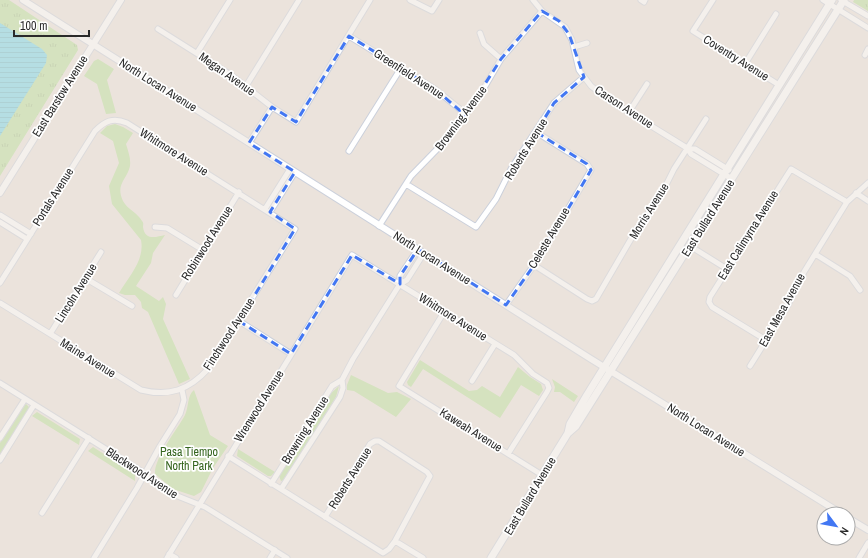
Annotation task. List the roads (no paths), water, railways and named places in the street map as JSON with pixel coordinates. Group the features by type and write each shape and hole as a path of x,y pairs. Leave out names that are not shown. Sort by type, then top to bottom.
{"main road":[{"name":"East Bullard Avenue","path":"608,369 690,246 843,0"},
{"name":"East Bullard Avenue","path":"491,558 568,433 576,426 608,369 726,172 831,2"}],"street":[{"name":"North Locan Avenue","path":"23,0 379,226 829,506"},
{"name":"East Barstow Avenue","path":"0,193 121,0"},
{"path":"197,53 230,0"},
{"path":"246,86 299,0"},
{"path":"349,36 370,0"},
{"path":"410,0 432,11 439,0"},
{"name":"Carson Avenue","path":"533,0 542,10 565,27 574,47 576,61 584,77 600,94 687,148 695,149 733,176"},
{"name":"Coventry Avenue","path":"713,0 693,31 779,85"},
{"path":"823,0 831,2 838,10 868,28"},
{"path":"843,0 868,16"},
{"name":"Browning Avenue","path":"379,226 406,184 416,171 449,137 481,93 501,59 542,10"},
{"path":"745,64 776,14"},
{"name":"Megan Avenue","path":"158,29 246,86 272,107 296,122 349,36"},
{"path":"480,33 484,44 501,59"},
{"name":"Greenfield Avenue","path":"349,36 439,92 466,114"},
{"path":"574,47 587,43"},
{"path":"865,55 868,49"},
{"path":"349,151 401,68"},
{"name":"Roberts Avenue","path":"406,184 476,227 496,199 515,163 554,103 584,77"},
{"path":"629,112 647,84"},
{"path":"249,143 272,107"},
{"name":"Whitmore Avenue","path":"113,119 127,123 239,192 295,229"},
{"name":"Portals Avenue","path":"0,283 95,131 102,123 113,119"},
{"name":"Morris Avenue","path":"534,265 592,301 596,299 706,119"},
{"name":"Celeste Avenue","path":"506,305 534,265 590,174 591,170 587,164 536,132"},
{"name":"East Calimyrna Avenue","path":"766,340 712,307 709,302 710,297 791,169 846,202"},
{"path":"267,211 292,171"},
{"name":"East Mesa Avenue","path":"750,366 788,305 815,254 846,202 868,184"},
{"name":"Robinwood Avenue","path":"176,295 239,192"},
{"path":"856,193 868,201"},
{"path":"0,215 29,236"},
{"path":"0,222 29,236"},
{"path":"155,227 167,228 203,250"},
{"name":"Finchwood Avenue","path":"182,390 194,383 208,369 295,229"},
{"path":"690,246 727,269"},
{"name":"Browning Avenue","path":"400,284 400,276 418,249"},
{"name":"Lincoln Avenue","path":"50,334 101,252"},
{"name":"Browning Avenue","path":"271,484 332,386 342,380 353,359 400,284 407,280 424,253"},
{"path":"815,254 850,276 860,290"},
{"name":"Whitmore Avenue","path":"352,255 514,355 532,374 549,386 547,392 508,454"},
{"name":"Wrenwood Avenue","path":"168,556 352,255"},
{"path":"85,278 132,306"},
{"name":"Maine Avenue","path":"0,303 141,390 154,394 182,390"},
{"name":"Kaweah Avenue","path":"444,312 399,386 542,475"},
{"path":"238,321 291,354"},
{"path":"472,380 496,344"},
{"name":"Browning Avenue","path":"281,489 340,397 343,388 342,380"},
{"name":"Blackwood Avenue","path":"0,383 146,474 170,493 200,505 287,558"},
{"path":"94,558 146,474 160,446 182,410 184,400 182,390"},
{"path":"0,438 25,399"},
{"path":"0,460 34,405"},
{"path":"42,513 89,438"},
{"name":"Roberts Avenue","path":"325,517 370,444 375,441 379,441 427,472 430,476 395,541"},
{"path":"228,456 382,552 385,552 395,541 423,558"},
{"path":"856,523 868,530"},
{"path":"859,558 868,543"},
{"path":"270,558 275,550"},
{"path":"168,556 176,558"}],"water":[{"path":"0,23 42,49 47,55 46,63 0,136"}],"park label":[{"name":"Pasa Tiempo North Park","path":"189,459"}]}
